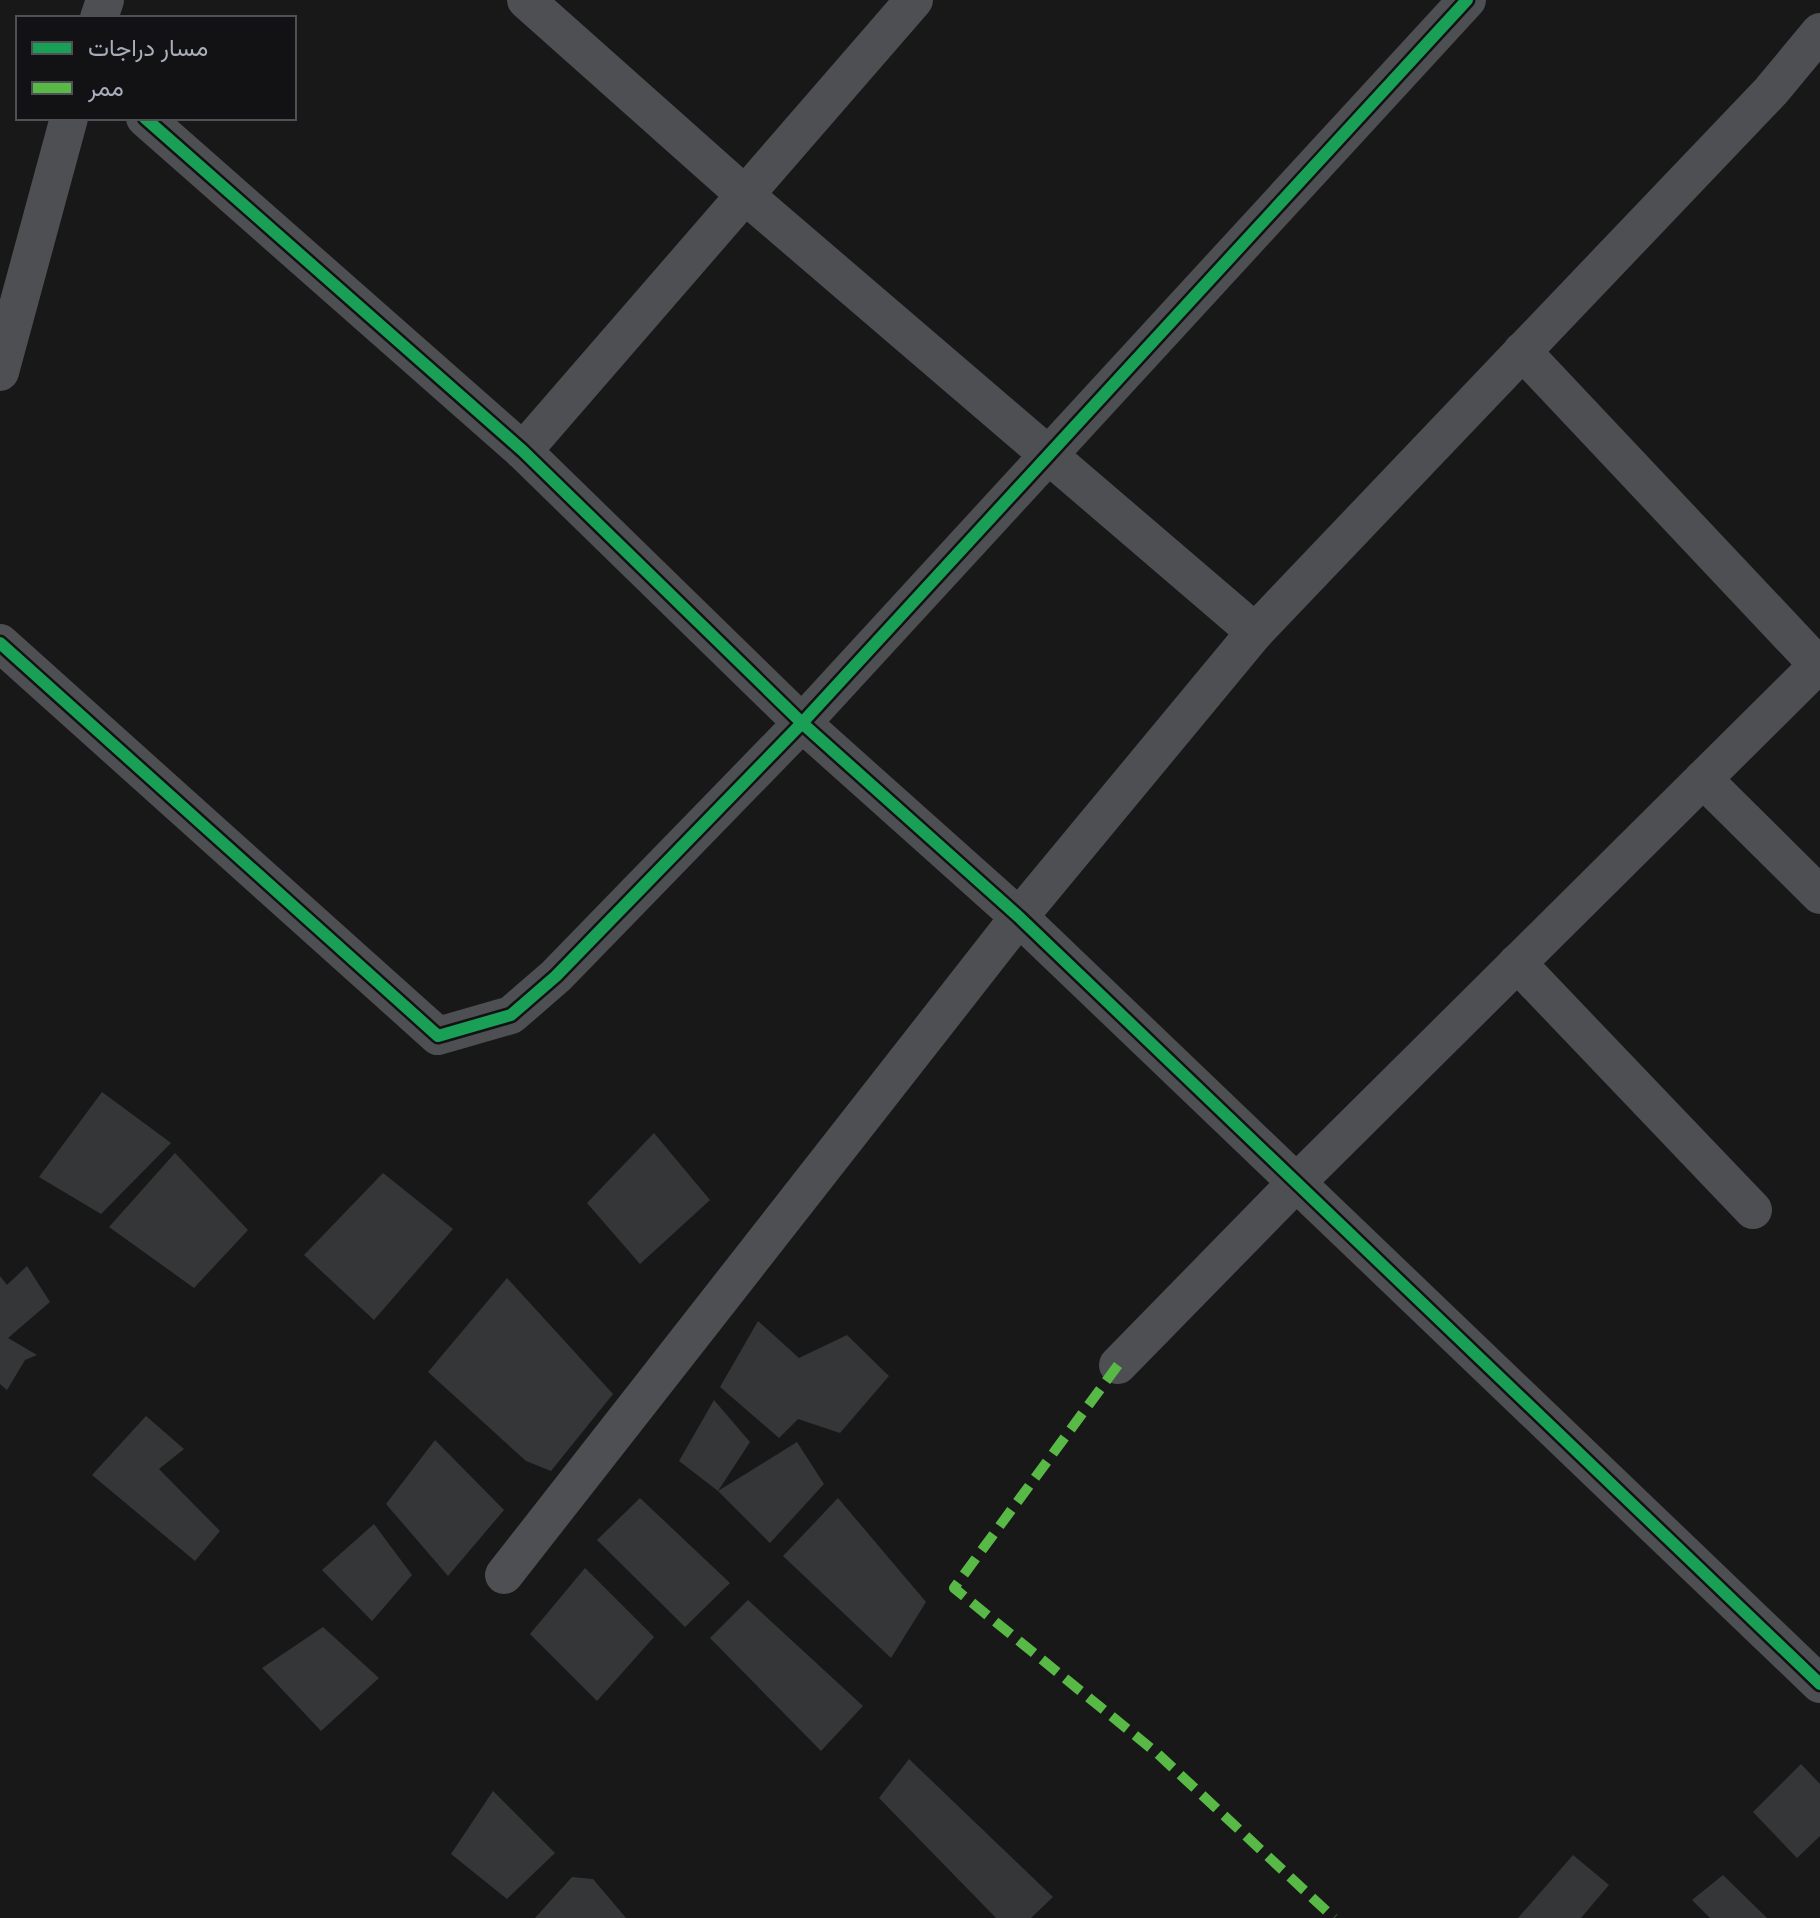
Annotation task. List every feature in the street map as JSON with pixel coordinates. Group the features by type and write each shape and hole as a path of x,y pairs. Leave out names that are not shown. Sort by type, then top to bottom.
{"street":[{"path":"526,0 745,195 1255,632"},
{"path":"523,451 914,0"},
{"path":"0,643 438,1036 511,1015 556,976 802,723 1467,0"},
{"path":"504,1575 1019,917 1255,632 1771,91 1820,32"},
{"path":"0,372 68,120"},
{"path":"147,120 523,451 802,723 1019,917 1820,1684"},
{"path":"1118,1365 1296,1183 1819,664 1522,351"},
{"path":"1703,779 1820,895"},
{"path":"1517,963 1753,1210"}],"building":[{"path":"102,1092 171,1143 101,1214 39,1177"},
{"path":"654,1133 710,1200 640,1264 587,1203"},
{"path":"175,1153 248,1230 194,1288 109,1227"},
{"path":"383,1173 453,1229 374,1320 304,1255"},
{"path":"27,1266 50,1302 8,1338 37,1355 25,1360 7,1390 0,1384 0,1276 7,1285"},
{"path":"507,1278 613,1394 551,1471 526,1461 428,1372"},
{"path":"758,1321 799,1358 847,1335 889,1376 840,1433 798,1419 779,1438 720,1387"},
{"path":"714,1400 750,1442 718,1491 679,1461"},
{"path":"146,1416 184,1449 159,1469 220,1531 195,1561 92,1475"},
{"path":"435,1440 504,1510 448,1576 386,1504"},
{"path":"797,1442 824,1484 770,1543 718,1491"},
{"path":"640,1498 730,1583 685,1627 597,1540"},
{"path":"838,1498 926,1602 891,1658 783,1556"},
{"path":"374,1524 412,1575 372,1621 322,1570"},
{"path":"585,1568 654,1637 597,1701 530,1634"},
{"path":"748,1600 863,1706 821,1751 710,1638"},
{"path":"323,1627 379,1678 321,1731 262,1668"},
{"path":"909,1759 1053,1897 1031,1918 996,1918 879,1798"},
{"path":"1801,1764 1820,1784 1820,1836 1797,1858 1753,1812"},
{"path":"493,1791 555,1853 507,1899 451,1854"},
{"path":"1573,1855 1609,1885 1581,1918 1518,1918"},
{"path":"1723,1875 1767,1918 1710,1918 1692,1900"},
{"path":"572,1877 593,1879 626,1918 535,1918"}],"marked path":[{"path":"1118,1365 954,1588 1158,1754 1334,1918"}],"cycle path":[{"path":"0,643 438,1036 511,1015 556,976 802,723 1467,0"},
{"path":"147,120 523,451 802,723 1019,917 1820,1684"}]}
